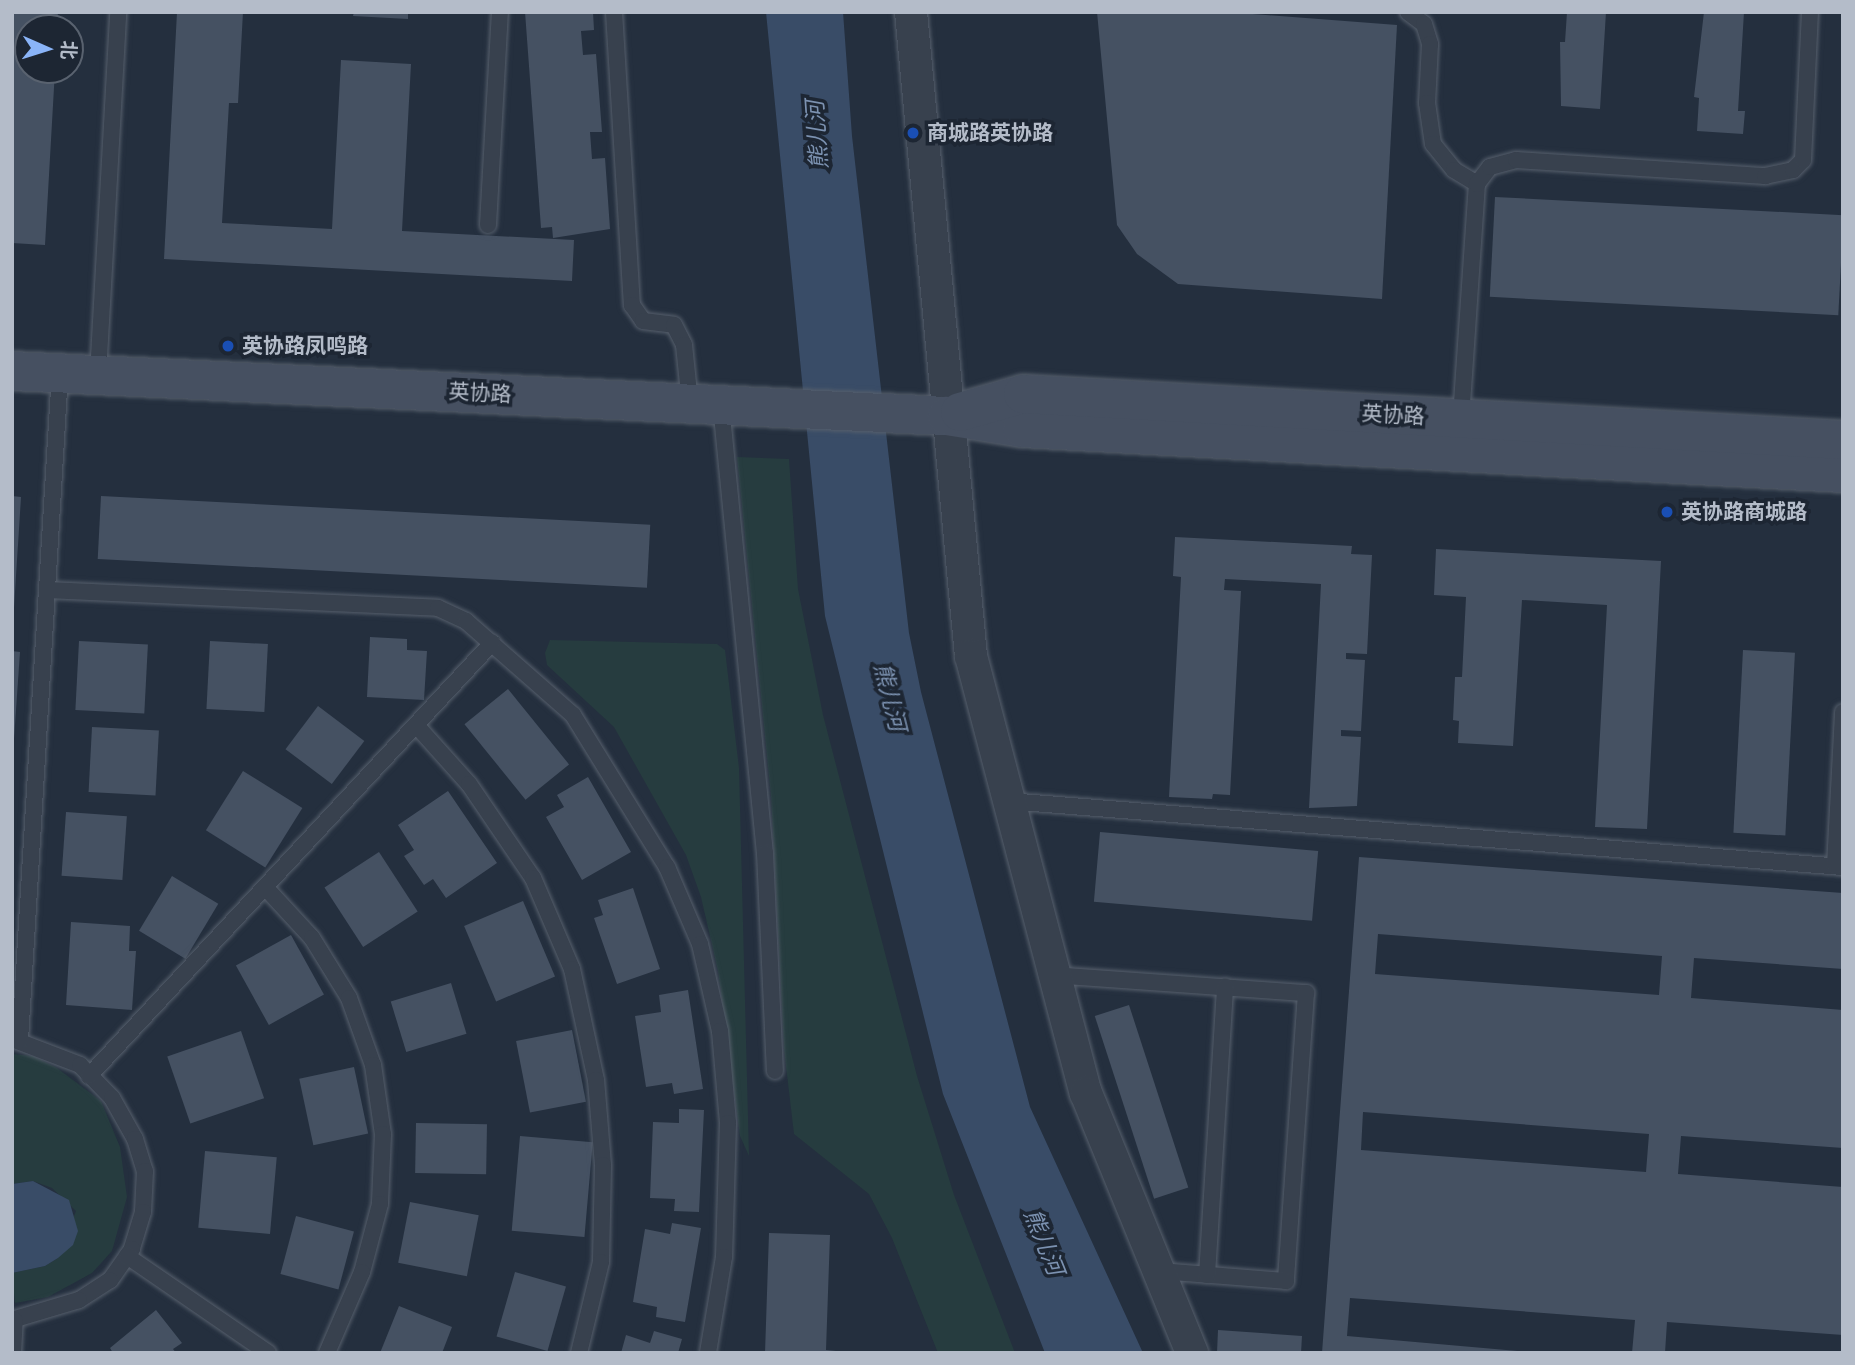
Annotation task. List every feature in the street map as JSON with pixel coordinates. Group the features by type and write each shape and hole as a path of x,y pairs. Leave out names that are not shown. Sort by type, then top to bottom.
{"street":[{"path":"911,12 932,415 971,656 1086,1093 1192,1353"},
{"name":"英协路","path":"12,371 932,415 1022,428 1843,473"},
{"name":"英协路","path":"932,415 1023,394 1843,440"}],"lane":[{"path":"99,375 118,12"},
{"path":"488,225 500,12"},
{"path":"614,12 632,305 643,321 674,326 706,404 765,853 775,1071"},
{"path":"1408,12 1424,24 1430,44 1427,103 1433,144 1454,170 1477,184"},
{"path":"1461,418 1477,184 1490,167 1516,160 1765,176 1793,170 1803,160 1810,12"},
{"path":"13,1353 14,1320 79,1300 110,1280 127,1256 143,1212 145,1171 135,1139 112,1098 80,1065 55,1051 16,1039 60,373"},
{"path":"47,590 438,608 466,621 573,715 667,867 700,944 720,1031 728,1123 724,1257 708,1353"},
{"path":"89,1076 492,643"},
{"path":"1008,801 1839,867 1843,712"},
{"path":"416,725 469,783 533,878 572,969 596,1080 603,1165 601,1262 579,1353"},
{"path":"265,887 312,938 349,998 373,1065 383,1134 380,1204 362,1272 327,1353"},
{"path":"1053,975 1306,993 1286,1281 1158,1271"},
{"path":"1207,1275 1224,987"},
{"path":"127,1256 268,1353"}],"green space":[{"path":"737,457 789,459 798,589 823,715 917,1076 954,1195 1015,1353 938,1353 892,1238 869,1194 794,1134 784,1049 771,796"},
{"path":"550,640 717,644 725,650 739,768 749,1156 740,1136 718,971 701,897 686,855 614,727 547,665 545,653"},
{"path":"12,1054 33,1056 57,1068 101,1101 120,1147 127,1197 112,1251 92,1273 48,1297 15,1303 12,1273 45,1266 58,1258 76,1211 52,1188 33,1181 12,1184"}],"water":[{"name":"熊儿河","path":"766,12 843,12 852,136 909,633 921,692 1030,1107 1143,1353 1045,1353 943,1094 825,616"},
{"path":"33,1181 69,1200 78,1231 73,1245 58,1258 45,1266 12,1273 12,1184"}],"building":[{"path":"12,12 58,12 14,14 14,84 54,84 45,245 12,243"},
{"path":"177,12 243,12 238,103 229,103 222,223 332,229 341,60 411,64 402,231 574,240 572,281 164,259"},
{"path":"354,12 408,12 408,19 353,16"},
{"path":"525,12 593,12 594,30 581,31 583,55 596,54 602,132 590,132 592,159 605,158 610,229 553,238 552,227 541,228"},
{"path":"1097,12 1227,12 1397,25 1382,299 1178,284 1137,254 1117,225"},
{"path":"1567,12 1606,12 1600,109 1561,106 1560,42 1565,42"},
{"path":"1704,12 1744,12 1738,111 1745,111 1743,134 1697,131 1699,98 1694,97"},
{"path":"1495,197 1843,215 1838,315 1490,297"},
{"path":"12,496 21,497 14,608 12,608"},
{"path":"101,496 650,525 647,588 98,559"},
{"path":"1175,537 1352,546 1351,554 1372,555 1367,654 1346,653 1346,659 1365,660 1361,731 1341,730 1341,736 1361,737 1357,806 1309,808 1321,584 1225,579 1224,590 1241,591 1230,795 1213,794 1212,799 1169,797 1181,577 1173,576"},
{"path":"1436,549 1661,561 1647,829 1595,827 1607,605 1522,600 1513,746 1458,743 1459,721 1453,720 1455,677 1462,677 1466,597 1434,595"},
{"path":"370,637 407,639 407,650 427,651 424,700 367,697"},
{"path":"79,641 148,645 144,714 75,710"},
{"path":"210,641 268,644 264,712 206,709"},
{"path":"1743,650 1795,653 1785,835 1733,833"},
{"path":"12,651 20,652 14,739 12,739"},
{"path":"508,689 569,764 526,800 464,724"},
{"path":"318,706 364,741 332,784 286,749"},
{"path":"92,727 159,731 156,795 89,792"},
{"path":"243,771 302,808 265,867 206,830"},
{"path":"588,777 631,852 582,880 546,817 564,807 557,795"},
{"path":"448,791 497,863 446,898 433,879 424,885 404,856 414,850 398,825"},
{"path":"66,812 127,816 122,880 62,876"},
{"path":"1100,832 1318,851 1312,921 1094,902"},
{"path":"379,852 418,912 363,947 324,887"},
{"path":"1359,857 1843,893 1843,969 1694,958 1691,998 1843,1010 1843,1148 1681,1136 1678,1174 1843,1187 1843,1335 1667,1322 1665,1353 1632,1353 1635,1320 1350,1298 1347,1336 1539,1353 1322,1353","holes":["1378,934 1662,956 1659,995 1375,974","1363,1112 1649,1134 1646,1172 1361,1150"]},
{"path":"172,876 218,904 185,959 139,931"},
{"path":"633,888 660,969 617,984 594,918 603,915 598,900"},
{"path":"523,901 555,976 496,1001 464,926"},
{"path":"71,922 130,926 129,951 136,951 132,1010 66,1005"},
{"path":"291,935 324,994 269,1025 236,966"},
{"path":"451,983 466,1034 406,1052 391,1001"},
{"path":"688,990 703,1089 674,1094 672,1083 646,1087 635,1016 661,1012 659,995"},
{"path":"1129,1005 1188,1188 1154,1199 1095,1016"},
{"path":"572,1030 586,1102 530,1113 516,1041"},
{"path":"241,1031 264,1098 190,1124 167,1056"},
{"path":"354,1067 368,1134 313,1145 299,1079"},
{"path":"679,1109 704,1110 699,1212 674,1211 675,1199 650,1198 653,1122 679,1123"},
{"path":"416,1123 487,1124 486,1174 415,1173"},
{"path":"520,1136 593,1142 584,1237 512,1231"},
{"path":"205,1151 277,1157 270,1234 198,1228"},
{"path":"410,1202 479,1215 467,1276 398,1263"},
{"path":"296,1216 354,1232 338,1289 280,1274"},
{"path":"672,1223 701,1228 685,1322 656,1317 657,1307 633,1302 645,1229 670,1234"},
{"path":"769,1233 830,1235 826,1350 856,1353 765,1353"},
{"path":"515,1272 566,1287 547,1351 497,1336"},
{"path":"399,1306 452,1327 442,1353 380,1353"},
{"path":"156,1310 182,1343 173,1349 176,1353 113,1353 110,1348"},
{"path":"1218,1330 1302,1336 1301,1353 1217,1353"},
{"path":"654,1331 682,1339 678,1353 621,1353 626,1335 650,1343"}],"place":[{"name":"商城路英协路","path":"913,133"},
{"name":"英协路凤鸣路","path":"228,346"},
{"name":"英协路商城路","path":"1667,512"}]}
